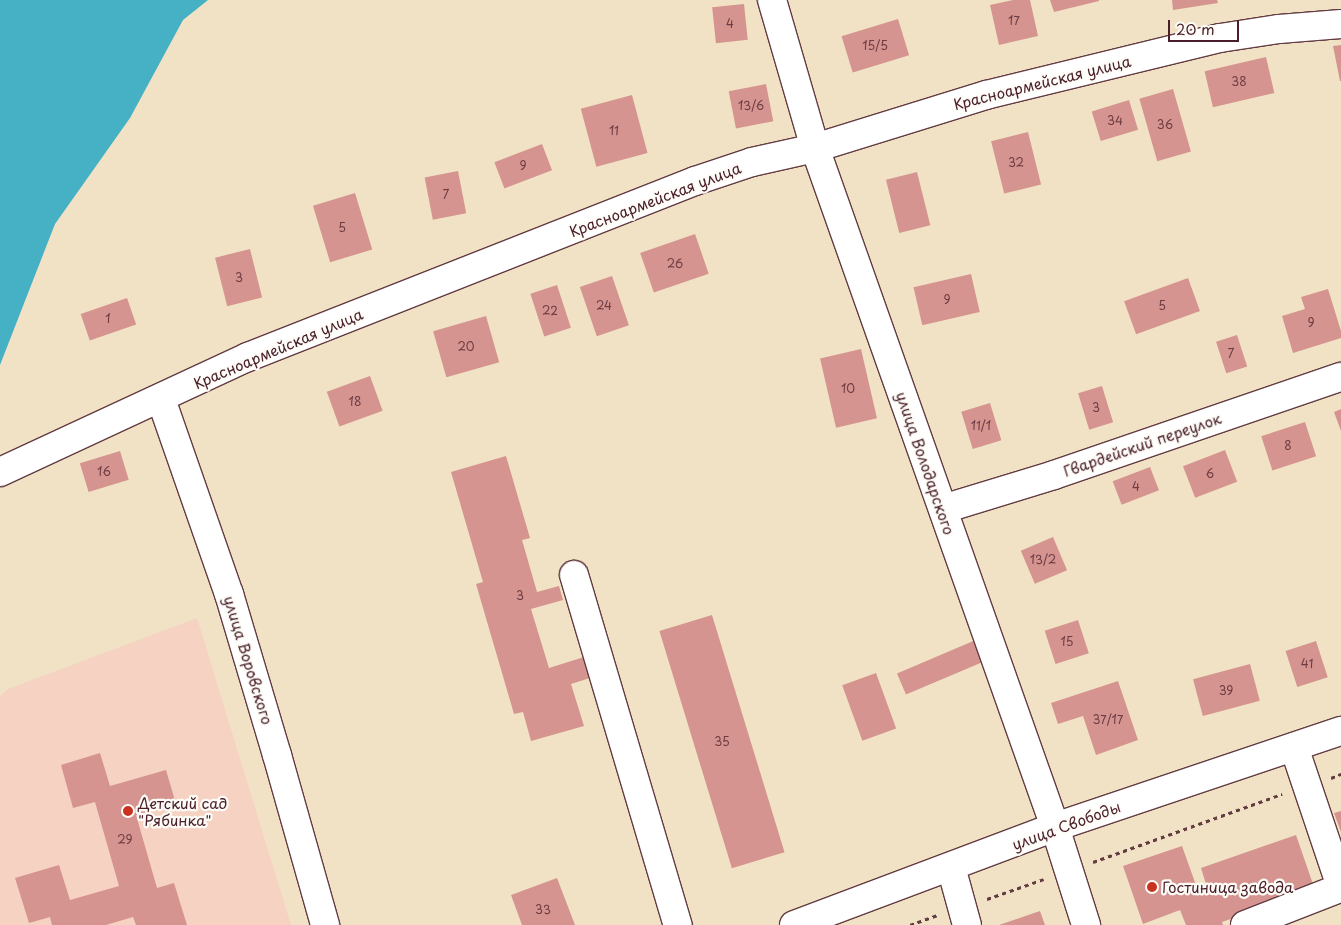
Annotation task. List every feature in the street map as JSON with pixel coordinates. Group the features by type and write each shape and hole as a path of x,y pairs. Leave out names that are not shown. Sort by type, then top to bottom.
{"street":[{"name":"улица Володарского","path":"772,0 815,148 1055,827 1086,925"},
{"name":"Красноармейская улица","path":"0,472 248,358 695,181 752,162 815,148 986,95 1220,38 1279,29 1341,24"},
{"name":"Гвардейский переулок","path":"943,509 1054,475 1341,376"},
{"name":"улица Воровского","path":"161,399 229,594 278,755 325,925"},
{"path":"574,575 678,925"},
{"name":"улица Свободы","path":"794,925 951,868 1055,827 1341,731"},
{"path":"1245,925 1340,888 1294,747"},
{"path":"951,868 957,919"}],"path":[{"path":"985,899 1341,774"},
{"path":"910,925 957,919"}],"shaded area":[{"name":"Детский сад \"Рябинка\"","path":"197,618 291,925 0,925 0,696 8,689"}],"water":[{"path":"0,0 208,0 183,20 130,118 55,224 0,365"}],"building":[{"path":"1013,0 1030,0 1038,36 999,45 990,5"},
{"path":"1050,0 1099,0 1099,1 1054,12"},
{"path":"1172,0 1217,0 1218,3 1173,10"},
{"path":"744,4 748,40 716,43 712,7"},
{"path":"898,19 909,55 853,73 842,36"},
{"path":"1341,45 1341,81 1340,81 1333,46"},
{"path":"1266,57 1274,93 1213,107 1205,71"},
{"path":"766,84 773,121 736,129 729,91"},
{"path":"1173,89 1191,151 1157,161 1139,99"},
{"path":"632,95 648,153 596,167 581,109"},
{"path":"1129,100 1138,130 1101,141 1092,111"},
{"path":"1028,132 1041,184 1004,194 991,141"},
{"path":"542,144 552,170 504,188 494,162"},
{"path":"458,171 466,213 433,220 425,177"},
{"path":"917,172 930,225 899,233 886,180"},
{"path":"355,193 372,249 330,262 313,206"},
{"path":"695,234 709,274 654,293 640,253"},
{"path":"250,249 262,298 227,306 215,258"},
{"path":"971,274 980,312 922,325 914,287"},
{"path":"612,276 629,325 597,336 580,287"},
{"path":"1188,278 1200,311 1136,334 1124,301"},
{"path":"557,285 571,328 544,336 530,294"},
{"path":"1328,289 1341,331 1341,338 1293,353 1282,316 1305,309 1301,297"},
{"path":"127,298 136,324 90,340 81,314"},
{"path":"486,316 499,362 446,377 433,331"},
{"path":"1237,335 1247,366 1226,373 1216,342"},
{"path":"861,349 877,418 836,428 820,358"},
{"path":"370,376 383,411 339,427 327,392"},
{"path":"1102,386 1113,422 1089,430 1078,393"},
{"path":"990,403 1001,440 973,449 961,412"},
{"path":"1341,409 1341,431 1334,412"},
{"path":"1305,422 1316,456 1272,470 1261,436"},
{"path":"1225,450 1237,482 1195,498 1183,466"},
{"path":"120,451 129,480 89,492 80,463"},
{"path":"506,456 530,538 522,540 537,592 559,586 563,600 531,609 549,668 584,657 590,678 571,684 584,726 531,741 523,712 514,714 476,584 483,582 451,472"},
{"path":"1150,467 1159,490 1122,505 1113,481"},
{"path":"1053,537 1067,570 1035,584 1021,551"},
{"path":"712,615 785,852 732,868 659,631"},
{"path":"1078,620 1089,653 1056,664 1045,631"},
{"path":"978,639 987,660 906,695 897,673"},
{"path":"1316,641 1328,677 1297,687 1286,651"},
{"path":"1250,664 1260,701 1203,716 1193,679"},
{"path":"876,673 896,728 862,741 842,685"},
{"path":"1118,681 1138,740 1096,755 1083,716 1058,724 1051,703"},
{"name":"Детский сад \"Рябинка\"","path":"100,753 110,786 166,770 176,804 136,815 157,888 174,883 187,925 136,925 133,917 106,925 52,925 50,917 29,923 15,878 59,865 70,900 119,886 95,802 73,808 61,765"},
{"path":"1341,811 1341,832 1334,813"},
{"path":"1296,835 1315,890 1222,922 1223,925 1186,925 1180,910 1143,924 1123,866 1182,846 1197,888 1206,884 1201,868"},
{"path":"557,878 575,925 522,925 511,895"},
{"path":"1040,911 1045,925 999,925"}],"place":[{"name":"Детский сад \"Рябинка\"","path":"128,811"},
{"name":"Гостиница завода","path":"1152,887"}]}
